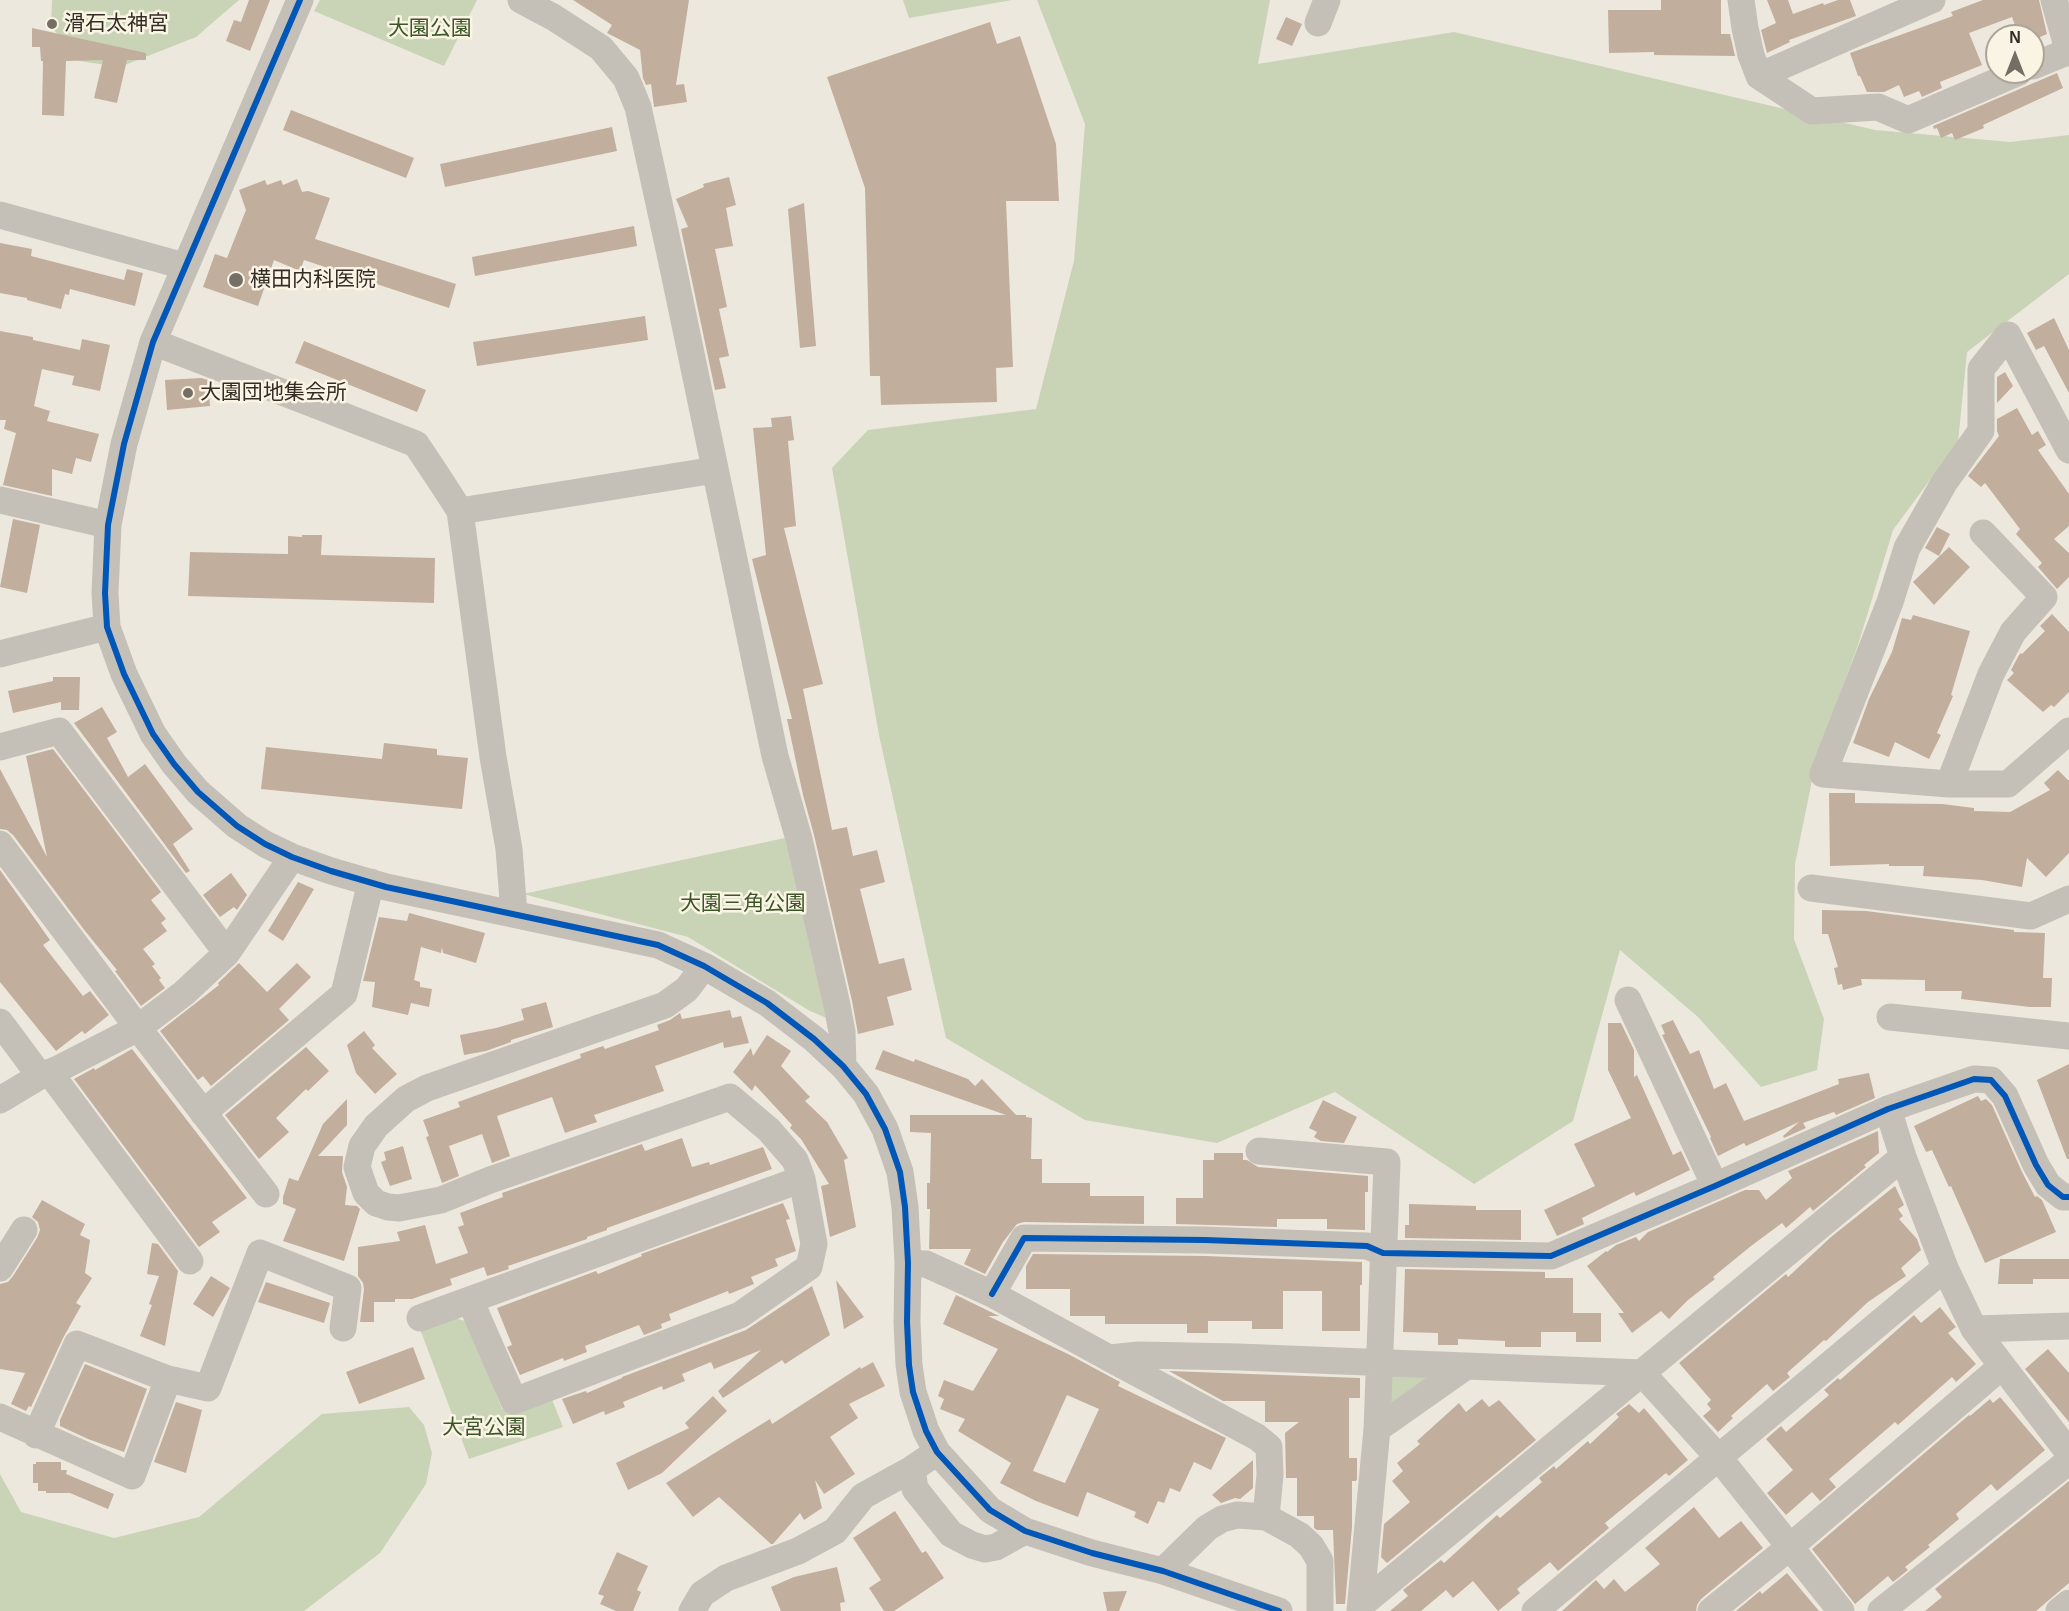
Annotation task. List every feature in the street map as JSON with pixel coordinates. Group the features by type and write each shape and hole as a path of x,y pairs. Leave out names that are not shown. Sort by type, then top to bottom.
{"street":[{"path":"300,0 153,342 124,444 108,525 105,593 107,627 124,674 153,734 198,792 237,826 265,844 292,857 371,882 658,945 704,966 768,1003 814,1039 843,1066 866,1094 885,1129 900,1173 905,1207 908,1263 907,1322 913,1392 926,1431 937,1452 990,1510 1025,1531 1092,1553 1163,1571 1279,1611"},
{"path":"521,0 602,48 626,78 638,107 775,756 799,839 837,1005 842,1032 843,1066"},
{"path":"1741,0 1744,28 1759,76 1812,111 1878,107 1908,120 1991,84"},
{"path":"1759,76 1932,0"},
{"path":"2045,61 2069,52 2054,0"},
{"path":"0,215 184,266"},
{"path":"2069,450 2008,335 1981,369 1981,432 1944,483 1907,548 1890,602 1823,774 1949,784 2008,784 2069,731"},
{"path":"153,342 416,444 460,511 493,757 509,849 514,914"},
{"path":"460,511 715,470"},
{"path":"0,500 108,525"},
{"path":"1949,784 1991,674 2013,632 2044,597 1983,534"},
{"path":"0,654 107,627"},
{"path":"0,747 58,731 227,953"},
{"path":"0,844 266,1194"},
{"path":"0,1100 45,1074 138,1028 184,993 227,953 292,857"},
{"path":"203,1113 344,994 371,882"},
{"path":"1811,888 2031,916 2069,899"},
{"path":"470,1300 513,1401 740,1314 809,1267 814,1244 802,1179 795,1160 769,1130 730,1097 490,1180 441,1200 399,1208 388,1207 376,1203 366,1193 357,1167 362,1146 376,1126 406,1099 427,1088 665,1005 687,989 704,966"},
{"path":"1628,1000 1715,1186"},
{"path":"1890,1017 2069,1036"},
{"path":"0,1022 45,1074 190,1261"},
{"path":"992,1294 1024,1238 1205,1240 1367,1246 1383,1253 1551,1256 1888,1109 1974,1079 1991,1080 2005,1096 2036,1165 2048,1185 2062,1197 2069,1197"},
{"path":"1888,1109 1903,1157 1945,1268 1974,1329 2069,1453"},
{"path":"1259,1151 1387,1162 1377,1429 1361,1608"},
{"path":"1361,1608 1903,1157"},
{"path":"420,1318 802,1179"},
{"path":"0,1268 24,1230"},
{"path":"36,1435 77,1344 168,1379 208,1388 260,1253 348,1288 343,1328"},
{"path":"908,1263 926,1263 992,1294 1257,1437 1269,1447 1270,1475 1266,1517"},
{"path":"1539,1610 1945,1268"},
{"path":"1974,1329 2069,1326"},
{"path":"1109,1358 1139,1355 1642,1373 1719,1458 1841,1611"},
{"path":"1377,1429 1465,1367"},
{"path":"1711,1611 2001,1367"},
{"path":"0,1417 132,1476 168,1379"},
{"path":"692,1611 702,1594 726,1578 798,1551 835,1531 863,1496 912,1469 937,1452"},
{"path":"1881,1611 2069,1461"},
{"path":"912,1469 915,1489 951,1534 985,1549 996,1547 1025,1531"},
{"path":"1163,1571 1207,1528 1222,1519 1237,1515 1266,1517 1299,1535 1311,1546 1320,1561 1320,1611"},
{"path":"2060,1611 2069,1603"}],"green space":[{"path":"52,0 239,0 196,37 120,67 79,61 51,26"},
{"name":"大園公園","path":"320,0 477,0 444,66 314,11"},
{"path":"903,0 1012,0 909,18"},
{"path":"1037,0 1270,0 1258,64 1454,32 1875,130 2010,142 2069,135 2069,274 1967,352 1958,442 1893,530 1858,645 1817,756 1795,864 1794,939 1824,1019 1817,1070 1761,1087 1698,1017 1620,950 1573,1121 1474,1184 1335,1092 1217,1143 1085,1120 946,1038 879,735 832,468 868,430 1036,409 1074,261 1085,124"},
{"name":"大園三角公園","path":"785,838 829,1019 810,1011 688,937 523,894"},
{"name":"大宮公園","path":"451,1317 469,1322 502,1409 551,1397 563,1427 469,1459 420,1329"},
{"path":"1394,1374 1438,1375 1385,1418 1386,1380"},
{"path":"409,1407 424,1425 432,1453 426,1484 380,1553 304,1611 0,1611 0,1474 21,1512 114,1538 199,1517 322,1414"}],"building":[{"path":"249,0 270,0 250,51 226,41 234,20 241,22"},
{"path":"573,0 689,0 676,85 684,84 687,102 654,107 651,84 646,85 643,78 640,50 607,33 612,25"},
{"path":"1661,0 1721,0 1721,34 1730,34 1735,56 1654,55 1654,52 1609,53 1608,10 1661,10"},
{"path":"1767,0 1788,0 1793,14 1823,3 1824,5 1838,0 1850,0 1856,16 1789,40 1790,42 1767,53 1761,30 1776,23"},
{"path":"1983,0 2039,0 2045,24 2015,24 2012,17 1993,24 1985,24 1985,27 1969,33 1982,65 1940,82 1942,88 1922,97 1919,91 1904,97 1899,85 1884,92 1867,92 1858,76 1850,53 1953,16 1951,12"},
{"path":"1286,17 1302,24 1292,46 1276,39"},
{"path":"990,22 997,44 1020,36 1056,144 1059,201 1006,201 1013,367 996,368 997,402 881,405 880,376 870,376 865,188 827,77"},
{"path":"32,28 146,53 146,60 127,60 117,103 94,98 103,60 66,61 64,116 42,115 43,61 41,61 40,47 32,47"},
{"path":"2057,73 2063,88 1955,140 1952,133 1941,138 1937,128 1934,129 1933,126 2031,84 2045,84 2045,78"},
{"path":"291,110 414,158 406,178 283,130"},
{"path":"612,127 617,151 445,187 440,164"},
{"path":"729,177 736,205 726,208 733,246 715,249 727,307 719,309 729,356 719,358 726,388 715,390 681,229 688,227 676,199 704,187 703,184"},
{"path":"297,179 302,192 308,191 330,198 315,239 456,284 449,308 304,260 300,271 274,260 258,306 203,287 215,254 227,258 246,210 239,190 265,180 267,185 281,180 283,185"},
{"path":"804,203 816,346 800,348 788,209"},
{"path":"634,226 637,246 475,276 472,257"},
{"path":"0,243 32,249 31,256 124,280 127,269 143,273 135,306 70,289 69,295 65,294 61,309 27,300 27,298 0,293"},
{"path":"645,316 648,340 477,366 473,342"},
{"path":"2054,318 2069,350 2069,393 2044,346 2036,350 2027,333"},
{"path":"0,331 80,350 82,339 110,345 100,391 72,385 74,376 42,369 34,406 50,411 47,421 99,434 91,462 76,458 72,474 52,469 52,496 3,485 16,433 4,429 6,420 0,420"},
{"path":"304,341 426,390 417,412 295,363"},
{"path":"2005,372 2013,386 1997,403 1997,377"},
{"name":"大園団地集会所","path":"201,378 208,380 210,406 167,410 165,380"},
{"path":"2017,408 2032,435 2038,431 2046,445 2038,450 2069,494 2069,526 2054,539 2069,553 2069,577 2057,589 2038,567 2042,563 2016,534 2020,529 1985,483 1981,487 1968,476 1999,436 1997,419"},
{"path":"791,416 794,440 788,441 796,526 784,528 823,684 803,689 832,830 847,827 853,856 877,850 885,882 860,889 879,964 904,958 912,990 887,997 894,1025 858,1034 787,719 792,719 752,559 766,555 753,428 772,427 771,418"},
{"path":"13,519 40,525 27,593 0,587"},
{"path":"1937,527 1950,534 1939,556 1925,548"},
{"path":"302,535 322,535 321,555 435,558 434,603 188,596 190,552 288,554 288,536 302,537"},
{"path":"1949,547 1970,567 1934,605 1913,582"},
{"path":"2052,614 2069,632 2069,692 2054,707 2051,705 2043,712 2007,680 2014,673 2011,670 2019,655 2045,631 2040,626"},
{"path":"1913,615 1970,631 1951,695 1953,696 1937,733 1941,735 1929,759 1895,742 1889,757 1853,743 1869,699 1892,652 1902,618 1911,620"},
{"path":"53,677 80,677 79,710 61,710 61,702 13,713 8,691 53,681"},
{"path":"102,707 117,732 107,738 128,777 145,764 193,829 173,844 190,871 186,873 74,723"},
{"path":"384,743 437,749 437,755 468,758 462,809 261,789 266,747 382,759"},
{"path":"53,749 161,892 151,900 166,919 161,923 167,931 143,949 155,964 152,966 165,988 141,1006 115,971 117,970 13,835 7,830 0,829 0,769 47,857 26,756"},
{"path":"2058,770 2069,780 2069,853 2046,877 2027,858 2022,887 1982,880 1923,876 1924,866 1889,866 1889,864 1830,866 1829,793 1855,793 1855,803 1942,804 1974,808 1974,811 2010,812 2050,790 2044,783"},
{"path":"0,870 50,940 43,945 83,996 90,991 109,1015 85,1034 82,1031 56,1051 0,982"},
{"path":"231,873 247,895 237,910 234,907 220,917 203,895"},
{"path":"298,882 314,889 283,941 268,931"},
{"path":"1822,910 1866,911 2014,930 2014,932 2045,933 2043,978 2052,978 2051,1007 2030,1007 1961,999 1962,991 1925,991 1925,980 1861,979 1862,985 1843,990 1842,984 1838,985 1834,968 1838,967 1828,934 1822,934"},
{"path":"409,913 485,933 476,963 443,953 442,947 441,953 421,947 414,980 420,982 420,987 432,989 429,1007 411,1003 408,1015 372,1007 375,982 363,981 379,917 407,921"},
{"path":"239,963 267,992 297,963 311,977 279,1009 289,1020 211,1086 203,1076 198,1080 160,1031 219,985 218,983"},
{"path":"546,1002 553,1027 511,1040 511,1042 486,1051 464,1055 460,1035 524,1020 521,1009"},
{"path":"730,1010 732,1018 741,1016 749,1043 724,1048 723,1042 655,1066 664,1091 594,1115 597,1122 565,1133 552,1097 497,1116 510,1156 492,1163 482,1134 449,1146 459,1176 442,1183 426,1137 429,1136 423,1120 460,1107 458,1102 581,1058 580,1054 603,1046 605,1049 659,1030 657,1025 680,1013 682,1019"},
{"path":"1673,1020 1690,1054 1699,1050 1714,1089 1726,1083 1744,1121 1839,1084 1838,1079 1869,1073 1875,1098 1836,1115 1834,1112 1803,1123 1806,1128 1784,1138 1783,1136 1799,1122 1746,1146 1744,1143 1718,1156 1662,1035 1665,1034 1661,1025"},
{"path":"1608,1023 1621,1023 1634,1050 1634,1077 1637,1075 1673,1155 1681,1151 1690,1170 1636,1196 1634,1192 1582,1218 1584,1224 1557,1236 1544,1210 1595,1186 1574,1144 1631,1118 1608,1070"},
{"path":"364,1031 375,1045 372,1048 397,1074 375,1094 356,1073 347,1045"},
{"path":"767,1035 791,1051 781,1066 810,1097 805,1101 827,1122 848,1158 844,1160 856,1227 830,1237 821,1186 829,1184 801,1139 790,1128 792,1125 755,1085 752,1091 733,1072 751,1048 753,1056"},
{"path":"306,1047 329,1071 276,1118 289,1132 259,1159 225,1115"},
{"path":"132,1049 247,1198 212,1222 220,1232 199,1247 74,1079"},
{"path":"883,1050 914,1062 915,1059 968,1079 975,1086 982,1079 1016,1115 1026,1115 1032,1118 1031,1159 1042,1159 1042,1183 1090,1183 1090,1196 1144,1196 1144,1224 1024,1222 1017,1224 1003,1242 985,1274 964,1264 971,1249 929,1249 930,1209 927,1209 927,1183 930,1183 931,1133 910,1132 910,1115 1006,1115 875,1069"},
{"path":"2069,1064 2069,1159 2067,1159 2037,1080"},
{"path":"1978,1096 1981,1101 1986,1099 1992,1105 2022,1172 2035,1197 2042,1200 2056,1232 1985,1263 1951,1186 1949,1187 1932,1150 1926,1152 1914,1126"},
{"path":"347,1099 347,1125 318,1156 343,1156 342,1172 347,1187 345,1205 357,1206 360,1209 344,1261 283,1241 296,1209 283,1204 283,1197 289,1178 298,1181 323,1124"},
{"path":"1323,1100 1357,1117 1344,1143 1321,1141 1314,1137 1317,1132 1309,1128"},
{"path":"1878,1131 1879,1153 1864,1165 1866,1167 1813,1211 1810,1207 1786,1228 1782,1223 1751,1246 1713,1277 1715,1279 1688,1300 1669,1319 1661,1311 1632,1333 1618,1313 1624,1313 1587,1266 1616,1245 1636,1237 1639,1241 1648,1232 1745,1190 1759,1190 1766,1200 1792,1178 1788,1171"},
{"path":"682,1138 692,1167 709,1162 710,1165 763,1147 772,1169 607,1228 587,1239 508,1266 509,1269 487,1276 484,1267 450,1279 452,1285 412,1299 374,1302 374,1322 360,1322 364,1289 358,1276 358,1247 400,1241 397,1232 425,1225 436,1264 468,1253 458,1227 464,1225 460,1213 503,1197 502,1193 642,1144 645,1151"},
{"path":"403,1146 412,1179 390,1186 381,1162 386,1160 384,1152"},
{"path":"1214,1153 1243,1153 1243,1160 1258,1167 1368,1176 1368,1192 1365,1192 1365,1230 1327,1229 1327,1219 1277,1219 1277,1227 1176,1224 1176,1198 1203,1198 1203,1160 1214,1160"},
{"path":"1895,1186 1904,1205 1898,1209 1903,1216 1899,1219 1917,1239 1921,1250 1901,1268 1906,1276 1868,1302 1826,1341 1824,1340 1787,1373 1790,1377 1773,1391 1767,1384 1731,1416 1733,1418 1718,1432 1703,1416 1711,1409 1707,1404 1711,1400 1679,1363 1786,1274 1788,1277 1831,1237"},
{"path":"42,1200 85,1224 80,1235 90,1240 85,1273 92,1278 76,1303 81,1306 63,1338 31,1407 29,1406 26,1411 11,1404 25,1373 0,1369 0,1284 8,1282 13,1276 37,1238 40,1230 38,1222 32,1217"},
{"path":"783,1203 790,1219 786,1220 796,1251 775,1259 778,1266 751,1277 754,1284 729,1294 728,1291 669,1314 671,1320 661,1324 662,1328 644,1335 639,1325 585,1346 587,1352 564,1361 563,1358 520,1375 507,1347 512,1345 497,1308 596,1271 598,1274 642,1256 641,1254"},
{"path":"1409,1204 1476,1206 1476,1210 1521,1210 1521,1240 1405,1238 1405,1225 1409,1225"},
{"path":"152,1243 158,1244 178,1271 165,1346 140,1336 152,1305 149,1304 159,1276 147,1274"},
{"path":"1033,1254 1205,1256 1362,1262 1360,1331 1322,1331 1322,1291 1283,1291 1283,1329 1252,1329 1252,1321 1208,1321 1208,1333 1187,1333 1187,1324 1105,1324 1105,1316 1070,1316 1070,1289 1026,1289 1026,1266"},
{"path":"2000,1259 2069,1259 2069,1279 2033,1279 2033,1284 1998,1284"},
{"path":"1405,1269 1545,1272 1545,1278 1573,1278 1573,1313 1601,1313 1601,1342 1576,1342 1576,1332 1541,1332 1541,1347 1505,1347 1505,1341 1458,1339 1458,1345 1438,1345 1438,1333 1403,1332"},
{"path":"211,1276 230,1288 213,1317 193,1304"},
{"path":"836,1280 864,1317 844,1329"},
{"path":"266,1282 330,1303 324,1323 258,1302"},
{"path":"812,1286 830,1335 785,1364 782,1360 723,1398 718,1391 761,1350 714,1369 711,1362 682,1374 685,1381 663,1390 662,1386 623,1402 625,1407 605,1415 604,1411 573,1424 562,1399 586,1391 587,1393 622,1377 746,1330"},
{"path":"956,1295 999,1316 988,1316 1120,1382 1118,1386 1226,1438 1211,1470 1194,1462 1180,1492 1170,1488 1164,1503 1158,1501 1148,1524 1134,1517 1136,1512 1087,1492 1078,1517 1036,1501 1000,1483 1011,1463 958,1431 965,1419 940,1409 944,1399 938,1396 944,1380 973,1391 998,1349 943,1324","holes":["1067,1395 1099,1409 1065,1483 1033,1471"]},
{"path":"1940,1307 1956,1327 1948,1333 1976,1364 1956,1382 1952,1377 1898,1425 1895,1422 1829,1479 1836,1487 1820,1501 1812,1492 1786,1515 1767,1493 1793,1470 1766,1439 1781,1426 1786,1432 1829,1395 1824,1390 1838,1378 1840,1380 1914,1315 1921,1323"},
{"path":"413,1347 425,1379 359,1404 346,1372"},
{"path":"2048,1349 2069,1373 2069,1422 2025,1369"},
{"path":"873,1362 885,1386 849,1404 858,1418 830,1437 855,1474 824,1494 815,1480 822,1508 804,1520 800,1513 773,1544 719,1497 693,1517 666,1483 770,1419 772,1424 860,1367 861,1369"},
{"path":"85,1364 147,1389 124,1452 60,1426 60,1420"},
{"path":"1169,1371 1360,1378 1360,1398 1349,1398 1349,1458 1357,1458 1357,1479 1352,1481 1352,1527 1345,1604 1336,1604 1333,1530 1314,1528 1314,1516 1297,1516 1297,1478 1286,1478 1285,1433 1299,1422 1265,1422 1265,1401 1223,1401"},
{"path":"713,1396 727,1411 662,1473 628,1490 616,1463 689,1428 685,1423"},
{"path":"2000,1397 2045,1450 1997,1491 1991,1484 1956,1514 1959,1519 1905,1567 1908,1570 1893,1582 1888,1576 1855,1604 1812,1549 1969,1415 1990,1399 1993,1403"},
{"path":"1482,1399 1489,1407 1499,1400 1536,1440 1387,1563 1381,1557 1384,1524 1410,1502 1392,1481 1403,1471 1397,1463 1420,1444 1417,1441 1459,1403 1466,1412"},
{"path":"176,1402 202,1410 186,1473 154,1462"},
{"path":"1629,1404 1639,1413 1644,1408 1688,1460 1669,1476 1666,1473 1605,1523 1609,1528 1558,1571 1550,1562 1517,1589 1520,1593 1498,1611 1473,1581 1453,1598 1446,1590 1421,1611 1390,1611 1408,1596 1403,1590 1441,1560 1444,1563 1497,1515 1500,1518 1542,1482 1539,1478 1554,1466 1556,1469 1588,1441 1590,1444 1619,1417 1616,1414"},
{"path":"1253,1460 1253,1488 1240,1499 1235,1498 1221,1503 1212,1495"},
{"path":"61,1462 61,1470 67,1470 66,1474 114,1494 108,1509 70,1493 38,1491 38,1483 33,1483 33,1464"},
{"path":"2069,1481 2069,1583 2036,1611 1925,1611 1942,1597 1935,1589"},
{"path":"1694,1507 1719,1538 1741,1521 1763,1548 1701,1599 1696,1611 1562,1611 1596,1580 1604,1589 1614,1579 1625,1592 1660,1564 1645,1548"},
{"path":"895,1511 922,1553 926,1551 944,1578 894,1611 884,1611 869,1588 881,1580 853,1538"},
{"path":"617,1552 648,1566 637,1590 641,1592 633,1611 616,1611 600,1604 604,1596 598,1594"},
{"path":"837,1567 845,1602 840,1603 841,1611 781,1611 771,1587 794,1577"},
{"path":"1787,1573 1819,1611 1736,1611 1760,1591 1762,1594"},
{"path":"1127,1591 1119,1611 1107,1611 1103,1592"}],"cycle path":[{"path":"300,0 153,342 124,444 108,525 105,593 107,627 124,674 153,734 198,792 237,826 265,844 292,857 386,887 658,945 704,966 767,1003 814,1039 843,1066 866,1094 885,1129 900,1172 905,1207 908,1263 909,1365 913,1392 926,1431 937,1452 990,1510 1025,1531 1092,1553 1163,1571 1279,1611"},
{"path":"992,1294 1024,1238 1205,1240 1367,1246 1383,1253 1551,1256 1888,1109 1974,1079 1991,1080 2005,1096 2036,1165 2048,1185 2063,1197 2069,1197"}],"place":[{"name":"滑石太神宮","path":"52,24"},
{"name":"横田内科医院","path":"236,280"},
{"name":"大園団地集会所","path":"188,393"}]}
